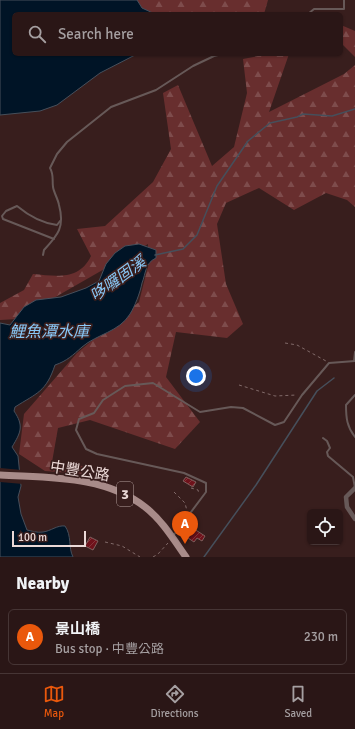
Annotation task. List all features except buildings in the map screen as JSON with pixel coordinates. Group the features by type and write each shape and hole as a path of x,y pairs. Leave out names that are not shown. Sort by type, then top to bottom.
{"main road":[{"name":"中豐公路","path":"0,475 76,480 111,488 145,507 156,517 186,557"}],"street":[{"path":"355,488 346,497 347,507 355,519"}],"lane":[{"path":"310,12 314,9 344,8 344,0"},
{"path":"43,255 44,250 60,230 60,207 53,186 54,174 50,168 57,154 67,142 112,107 156,90 193,66 217,56"},
{"path":"54,239 3,219 2,216 6,211 17,206 32,218 57,225 61,220"},
{"path":"172,537 206,492 206,483 184,473 97,454 86,449 76,430 79,419 94,413 103,400 125,386 153,384 200,412 231,407 243,408 275,425 284,422 302,395 329,363 354,361 355,352"},
{"path":"355,395 346,405 346,419 350,432 355,437"},
{"path":"323,438 327,441 330,448 327,452 328,456 353,477 355,488"}],"path":[{"path":"285,343 297,345 329,363"},
{"path":"239,384 275,396 302,395"},
{"path":"191,488 198,490 200,499"},
{"path":"174,492 185,503 188,516"},
{"path":"153,557 158,554 172,537"},
{"path":"105,542 122,546 140,557"}],"green space":[{"path":"131,0 268,0 265,12 147,12"},
{"path":"343,26 355,31 355,57 343,45"},
{"path":"258,56 288,56 269,112 344,74 355,65 355,207 347,200 326,193 294,210 259,188 226,203 217,224 226,284 243,324 227,338 176,332 166,377 200,422 175,449 90,420 58,428 52,462 90,467 85,474 45,471 19,454 24,414 77,353 139,302 148,266 148,244 17,319 0,320 0,303 24,290 33,274 58,276 80,270 91,256 77,229 105,226 153,182 171,149 163,93 178,85 212,166 234,147 247,93 243,59"}],"water":[{"path":"0,0 137,0 142,8 151,12 12,12 12,56 133,56 100,73 57,105 40,111 0,115"},
{"name":"鯉魚潭水庫","path":"139,244 156,250 156,258 148,265 140,291 130,314 120,325 94,339 70,358 55,365 48,381 40,391 15,407 14,411 19,421 20,429 18,437 12,447 18,456 21,486 18,497 21,514 27,530 41,532 59,526 65,526 73,557 0,557 0,323 10,325 24,307 36,300 61,297 86,288 99,281 106,264 115,253 125,246"}],"pier":[{"path":"0,468 22,470 23,484 0,482"}],"waterway":[{"name":"哆囉固溪","path":"155,255 183,249 197,235 217,186 248,141 270,123 297,117 303,114 332,116 355,109"},
{"path":"204,557 256,485 317,391 334,378"}],"place":[{"name":"景山橋","path":"185,544"}]}
